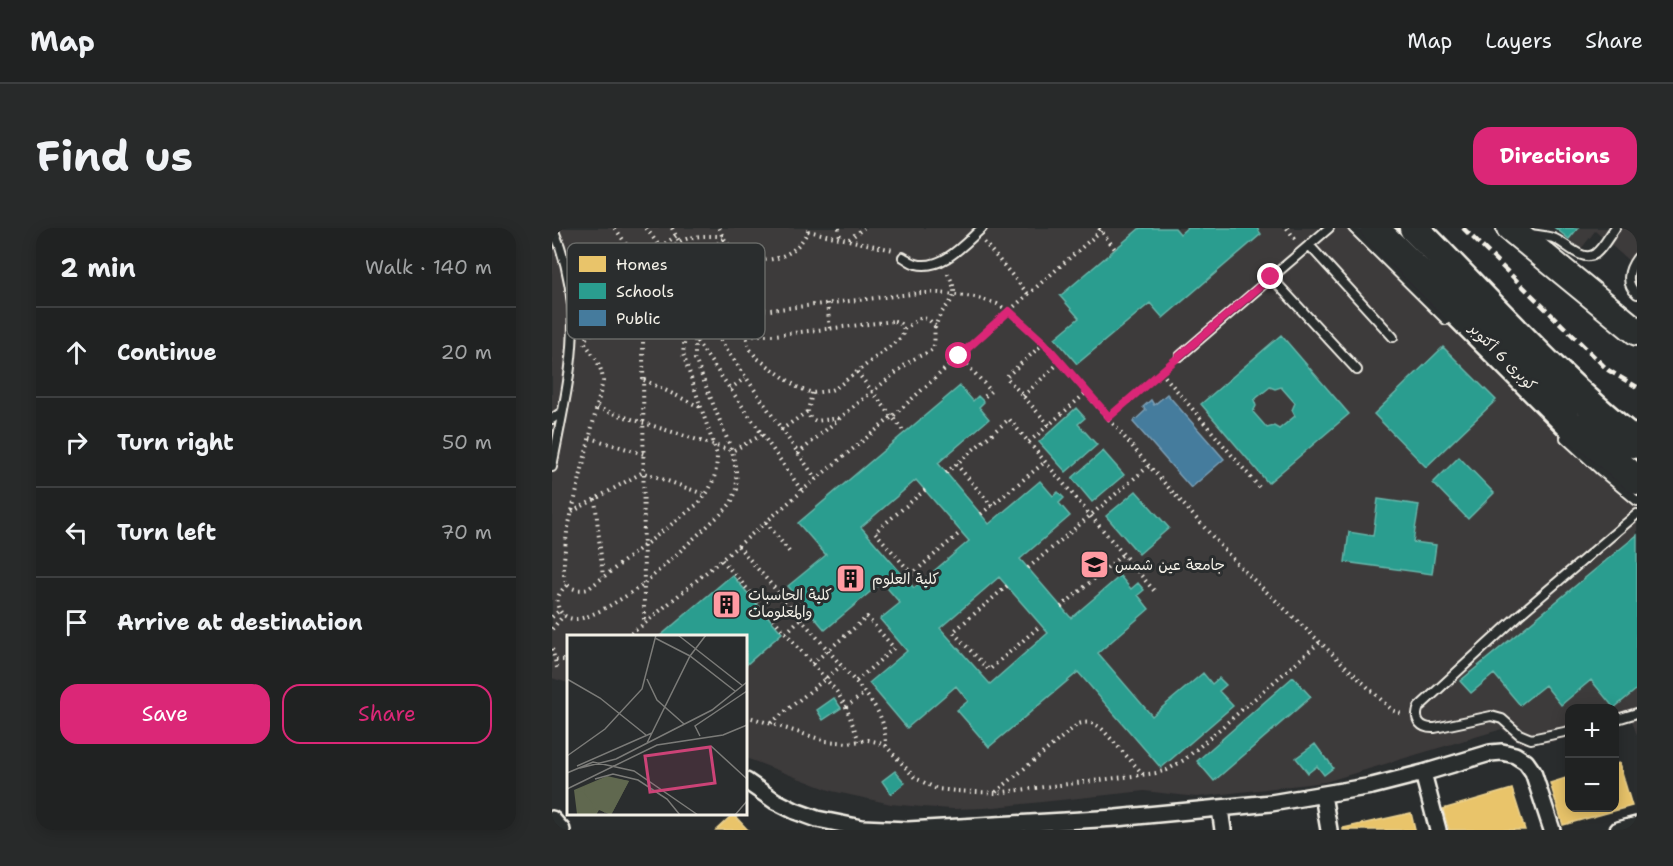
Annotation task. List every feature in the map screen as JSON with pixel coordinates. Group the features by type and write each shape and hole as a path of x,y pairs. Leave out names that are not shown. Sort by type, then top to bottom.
{"highway":[{"name":"كوبرى 6 أكتوبر","path":"1374,228 1569,423 1637,480"},
{"name":"كوبرى 6 أكتوبر","path":"1414,228 1588,403 1637,444"}],"main road":[{"path":"1513,230 1637,332"}],"street":[{"path":"747,782 775,801 795,811 817,819 862,828 908,830 1116,824 1323,795 1381,784 1490,753 1502,752 1515,755 1526,762 1533,772 1552,830"},
{"path":"1423,773 1438,830"},
{"path":"1323,795 1329,830"},
{"path":"1220,809 1223,830"},
{"path":"552,819 562,830"},
{"path":"1618,830 1637,825"}],"lane":[{"path":"553,228 567,272"},
{"path":"1180,356 1329,228"},
{"path":"1353,228 1455,329"},
{"path":"1513,230 1551,237 1580,255 1588,256 1596,253 1615,228"},
{"path":"903,257 914,264 924,265 940,261 979,231"},
{"path":"1309,245 1393,337"},
{"path":"1637,258 1629,274 1632,290 1637,294"},
{"path":"1271,277 1357,370"},
{"path":"552,467 570,371 573,339"},
{"path":"552,419 562,412"},
{"path":"1557,429 1637,501"},
{"path":"1565,731 1531,739 1519,734 1496,716 1485,716 1428,729 1421,726 1416,714 1419,707 1526,609 1637,514"},
{"path":"1619,718 1637,713"}],"path":[{"path":"615,228 625,243"},
{"path":"646,228 656,243"},
{"path":"672,228 679,242 698,236 725,240"},
{"path":"719,228 727,243"},
{"path":"839,228 840,238"},
{"path":"848,240 864,228"},
{"path":"765,260 776,259 795,249 803,241 809,229 896,250 903,257"},
{"path":"628,635 722,560 892,417 1101,229 1115,249"},
{"path":"979,231 1028,294"},
{"path":"667,243 676,237"},
{"path":"720,243 725,240"},
{"path":"798,454 913,359 931,350 938,319 955,295 954,285 940,261"},
{"path":"765,309 920,293 975,297 997,304 1009,311 1044,343 1149,466 1239,566 1392,710 1417,720"},
{"path":"827,303 830,329"},
{"path":"747,339 748,348 757,358 796,387 812,393 836,388 902,338 904,329 920,318 932,322 935,326"},
{"path":"765,335 894,321 902,325 904,329"},
{"path":"643,339 644,624"},
{"path":"573,347 583,340 603,374 602,389 571,512 564,552 564,579 567,585 585,590 699,503 711,487 717,466 717,455 683,354 685,339"},
{"path":"695,339 802,491"},
{"path":"567,585 559,594 560,610 573,620 584,618 629,595 644,584 731,503 737,489 732,451 695,359 695,339"},
{"path":"718,339 816,479"},
{"path":"1044,343 1006,377 1049,425"},
{"path":"959,356 991,392 982,399"},
{"path":"1109,417 1180,356"},
{"path":"1023,396 1061,362"},
{"path":"857,372 905,433"},
{"path":"1161,372 1259,487"},
{"path":"730,389 745,378"},
{"path":"644,380 701,408"},
{"path":"1029,442 1086,392"},
{"path":"812,393 808,411 810,418 816,421 840,418"},
{"path":"597,408 732,451 762,435"},
{"path":"781,430 808,411"},
{"path":"946,473 1009,419 1156,593"},
{"path":"590,438 644,454"},
{"path":"981,514 1045,462"},
{"path":"956,464 992,506"},
{"path":"1028,568 1149,466"},
{"path":"571,512 643,472 706,495"},
{"path":"925,490 875,532 912,574 961,532"},
{"path":"595,499 603,577"},
{"path":"766,522 791,554"},
{"path":"738,546 879,711 883,721 886,747"},
{"path":"1061,607 1123,554"},
{"path":"722,560 837,692 846,707 859,741"},
{"path":"1007,586 953,632 989,670 1041,625"},
{"path":"552,617 560,610"},
{"path":"552,629 564,615"},
{"path":"812,664 867,617 894,648 855,682"},
{"path":"786,633 800,619"},
{"path":"747,716 826,741 868,740 877,742 886,747 915,778 937,789 996,793 1144,775 1167,770 1184,760 1320,642"},
{"path":"552,649 558,671"},
{"path":"556,660 567,660"},
{"path":"771,723 841,666"},
{"path":"846,707 865,693"},
{"path":"996,793 1078,724 1084,722 1097,725 1102,729 1144,775"}],"shaded area":[{"name":"جامعة عين شمس","path":"552,228 1359,228 1488,354 1637,493 1637,735 1632,721 1619,724 1619,704 1565,704 1565,738 1548,743 1520,744 1502,729 1325,782 1197,797 1144,791 985,808 953,809 891,804 832,791 747,758 747,635 567,635 567,683 552,678"},
{"path":"1555,228 1637,228 1637,268 1595,231 1581,249"}],"building: Homes":[{"path":"1619,763 1632,806 1619,810"},
{"path":"1565,778 1565,812 1610,812 1563,825 1550,783"},
{"path":"1512,789 1525,830 1449,830 1443,809"},
{"path":"1411,813 1415,830 1343,830 1343,828"},
{"path":"734,815 748,830 716,830"}],"building: Schools":[{"path":"1140,228 1175,228 1180,234 1187,228 1257,228 1261,234 1163,318 1150,303 1077,364 1055,338 1079,318 1060,296"},
{"path":"1555,228 1578,228 1569,239"},
{"path":"1281,335 1349,414 1268,483 1201,404","holes":["1270,387 1275,389 1281,387 1295,403 1292,410 1295,416 1279,429 1274,426 1267,428 1253,412 1256,406 1254,400"]},
{"path":"1443,347 1496,400 1426,467 1374,414"},
{"name":"كلية العلوم","path":"960,386 973,401 978,396 984,402 979,407 989,419 938,463 989,524 1040,481 1053,496 1058,492 1064,498 1059,503 1070,516 1020,559 1071,618 1120,576 1131,589 1138,583 1144,590 1138,595 1149,609 1098,653 1152,716 1203,673 1212,684 1219,678 1226,685 1219,691 1233,706 1161,768 1078,672 989,747 957,710 968,701 956,686 907,728 869,683 907,651 880,619 900,603 882,582 825,630 788,586 826,555 798,523","holes":["916,480 969,541 914,588 861,527","999,577 1048,633 990,684 940,628"]},
{"path":"1076,408 1085,418 1078,424 1097,445 1066,472 1039,442"},
{"path":"1103,451 1124,475 1092,502 1072,478"},
{"path":"1459,457 1494,493 1468,519 1433,483"},
{"path":"1136,491 1169,528 1139,554 1106,516"},
{"path":"1378,499 1419,505 1413,542 1436,545 1432,574 1345,562 1349,532 1373,536"},
{"path":"1637,535 1637,689 1619,704 1611,704 1591,680 1561,705 1545,685 1520,705 1494,674 1471,693 1460,681"},
{"name":"كلية الحاسبات والمعلومات","path":"732,575 782,633 747,664 747,635 661,635"},
{"path":"1293,677 1311,697 1214,781 1197,761"},
{"path":"834,698 841,708 823,720 817,710"},
{"path":"1315,744 1333,768 1324,775 1317,766 1308,773 1296,758"},
{"path":"895,771 905,783 891,794 882,781"}],"building: Public":[{"path":"1167,394 1224,459 1191,488 1133,422 1146,410 1143,407 1151,400 1154,405"}],"railway":[{"path":"1463,228 1608,370 1637,387"}],"place":[{"name":"جامعة عين شمس","path":"1094,565"},
{"name":"كلية العلوم","path":"851,579"},
{"name":"كلية الحاسبات والمعلومات","path":"727,604"}],"route":[{"path":"959,356 1009,311 1044,343 1109,417 1271,277"}]}
